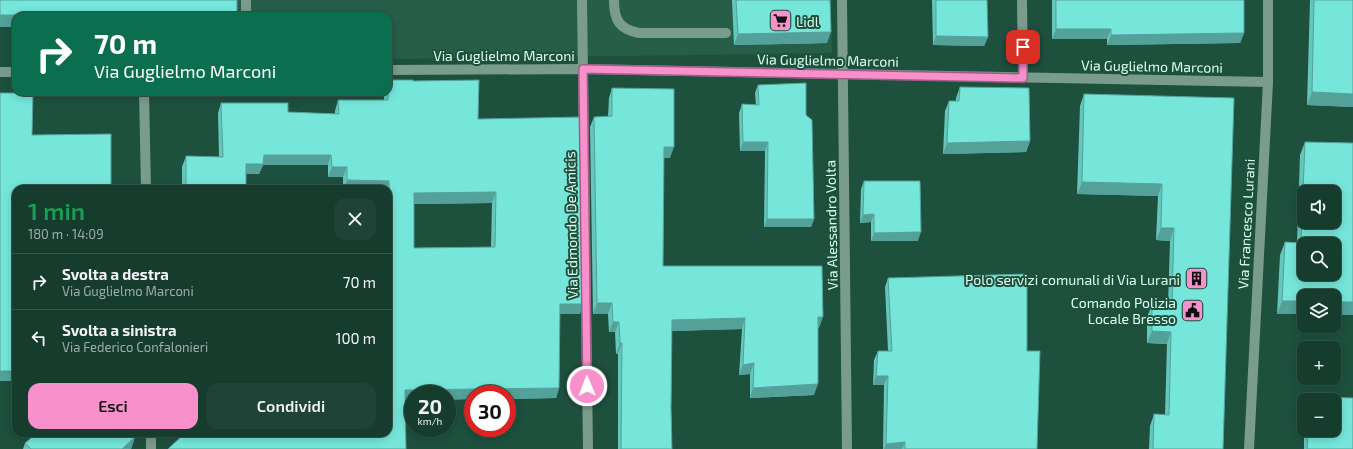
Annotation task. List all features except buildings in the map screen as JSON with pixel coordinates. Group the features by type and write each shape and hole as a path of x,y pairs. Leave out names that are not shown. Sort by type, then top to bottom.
{"street":[{"path":"246,0 246,12"},
{"name":"Via Edmondo De Amicis","path":"582,0 588,449"},
{"path":"614,0 614,10 619,24 629,31 639,33 726,33"},
{"name":"Via Alessandro Volta","path":"842,0 847,449"},
{"path":"1022,0 1023,78"},
{"name":"Via Francesco Lurani","path":"1249,449 1268,82 1268,0"},
{"name":"Via Guglielmo Marconi","path":"392,70 583,69 1268,82"},
{"path":"0,72 12,72"},
{"path":"144,96 146,185"},
{"path":"151,437 151,449"}],"shaded area":[{"path":"117,0 831,0 832,53 392,59 392,12 117,12"}],"place":[{"name":"Lidl","path":"780,21"},
{"name":"Polo servizi comunali di Via Lurani","path":"1196,279"},
{"name":"Comando Polizia Locale Bresso","path":"1192,310"}],"route":[{"path":"587,386 583,69 1023,78 1023,47"}]}
